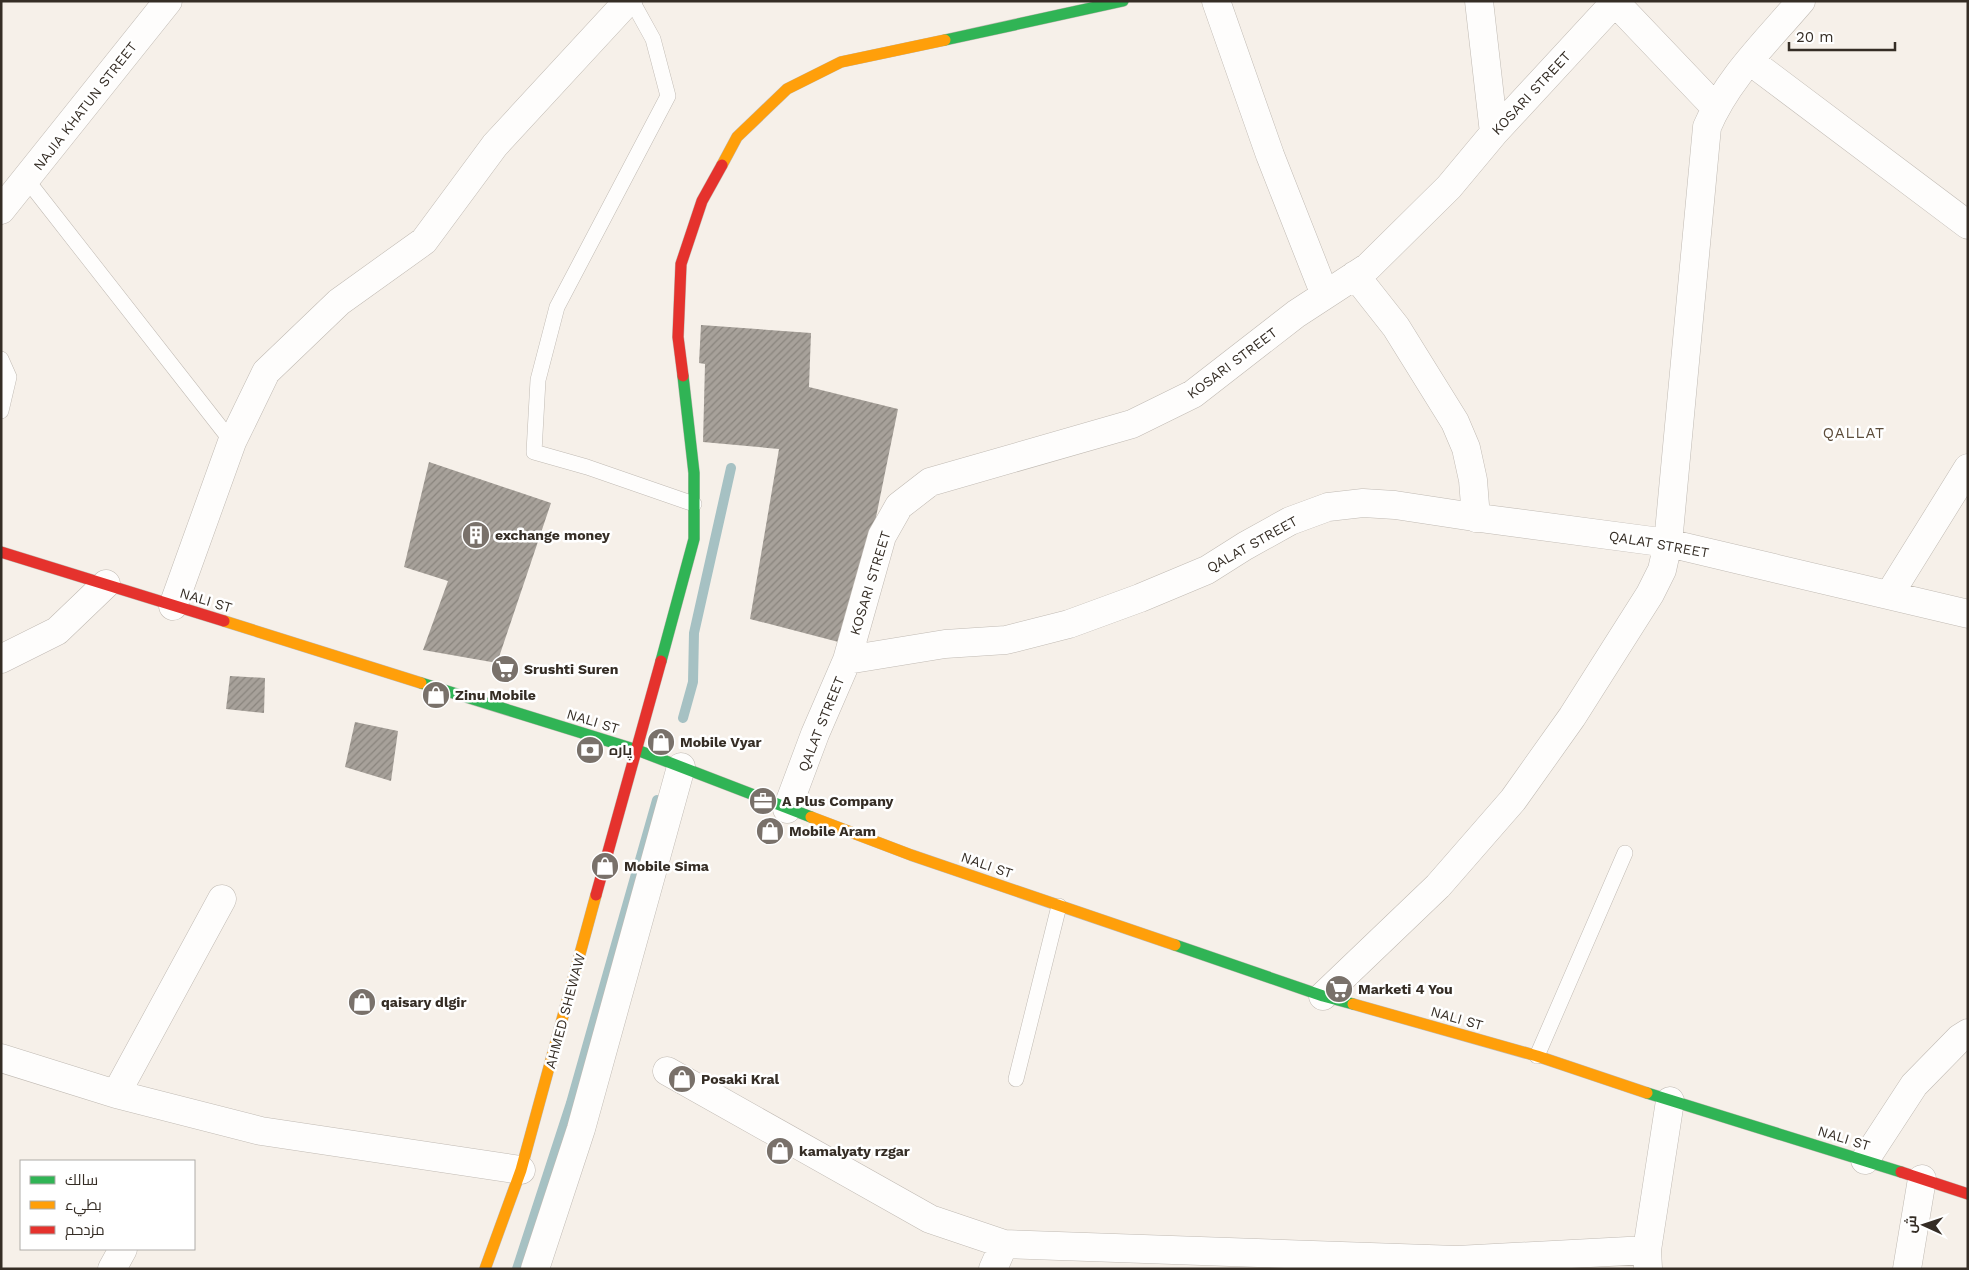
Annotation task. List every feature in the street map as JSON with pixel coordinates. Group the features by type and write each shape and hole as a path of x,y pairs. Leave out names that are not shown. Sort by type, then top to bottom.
{"street":[{"path":"173,606 232,442 266,372 339,302 424,241 495,145 628,1"},
{"name":"AHMED SHEWAW","path":"485,1269 521,1170 694,539 694,473 678,337 681,264 702,201 737,137 787,89 841,62 1123,1"},
{"path":"1216,1 1270,155 1325,295"},
{"path":"1479,1 1494,133"},
{"path":"1324,996 1438,886 1513,800 1572,717 1650,594 1662,570 1668,543 1707,127 1715,107 1733,81 1800,1"},
{"path":"1615,2 1715,107"},
{"name":"KOSARI STREET","path":"847,660 882,536 899,506 930,482 1132,424 1193,394 1296,314 1368,267 1449,187 1494,133 1615,2"},
{"name":"NAJIA KHATUN STREET","path":"1,210 27,180 157,5"},
{"path":"1750,61 1968,225"},
{"path":"1355,275 1396,327 1455,422 1466,448 1472,472 1476,518"},
{"path":"1889,595 1968,468"},
{"name":"QALAT STREET","path":"787,809 821,719 847,660 945,644 1006,640 1069,624 1140,598 1207,570 1290,521 1328,506 1364,503 1395,505 1476,518 1668,543 1968,614"},
{"name":"NALI ST","path":"1,552 637,750 787,809 912,855 1324,996 1537,1056 1670,1101 1865,1160 1968,1194"},
{"path":"1,659 57,632 106,584"},
{"path":"535,1269 581,1129 681,767"},
{"path":"116,1094 222,899"},
{"path":"1865,1160 1914,1085 1960,1038 1968,1033"},
{"path":"1,1058 116,1094 261,1132 521,1170"},
{"path":"667,1071 930,1219 1004,1244 1457,1260 1648,1259 1670,1101"},
{"path":"1907,1269 1922,1179"},
{"path":"993,1269 1004,1244"},
{"path":"112,1269 122,1250"}],"lane":[{"path":"632,1 653,39 668,96 557,307 538,380 534,452 587,467 694,504"},
{"path":"27,180 232,442"},
{"path":"1,359 9,377 1,411"},
{"path":"1537,1056 1625,853"},
{"path":"1016,1079 1059,906"}],"building":[{"path":"701,325 811,333 809,387 898,409 850,645 750,619 779,449 703,442 705,364 699,363"},
{"name":"exchange money","path":"429,462 551,503 497,663 423,650 448,581 404,567"},
{"path":"230,676 265,678 264,713 226,709"},
{"path":"355,722 398,731 391,781 345,767"}],"waterway":[{"path":"683,718 693,682 694,633 731,468"},
{"path":"517,1269 571,1103 657,800"}],"traffic: fast":[{"path":"945,40 1123,1"},
{"path":"661,661 694,539 694,473 683,376"},
{"path":"421,683 637,750 811,817"},
{"path":"1175,945 1323,996 1353,1004"},
{"path":"1647,1093 1901,1172"}],"traffic: slow":[{"path":"722,165 737,137 787,89 841,62 945,40"},
{"path":"224,621 421,683"},
{"path":"811,817 911,855 1175,945"},
{"path":"485,1269 521,1170 596,895"},
{"path":"1353,1004 1537,1056 1647,1093"}],"traffic: jam":[{"path":"683,376 678,337 681,264 702,201 722,165"},
{"path":"1,552 224,621"},
{"path":"596,895 661,661"},
{"path":"1901,1172 1968,1194"}],"place":[{"name":"exchange money","path":"476,535"},
{"name":"Srushti Suren","path":"505,669"},
{"name":"Zinu Mobile","path":"436,695"},
{"name":"Mobile Vyar","path":"661,742"},
{"name":"پاره","path":"590,750"},
{"name":"A Plus Company","path":"763,801"},
{"name":"Mobile Aram","path":"770,831"},
{"name":"Mobile Sima","path":"605,866"},
{"name":"Marketi 4 You","path":"1339,989"},
{"name":"qaisary dlgir","path":"362,1002"},
{"name":"Posaki Kral","path":"682,1079"},
{"name":"kamalyaty rzgar","path":"780,1151"}],"district":[{"name":"QALLAT","path":"1854,433"}]}
